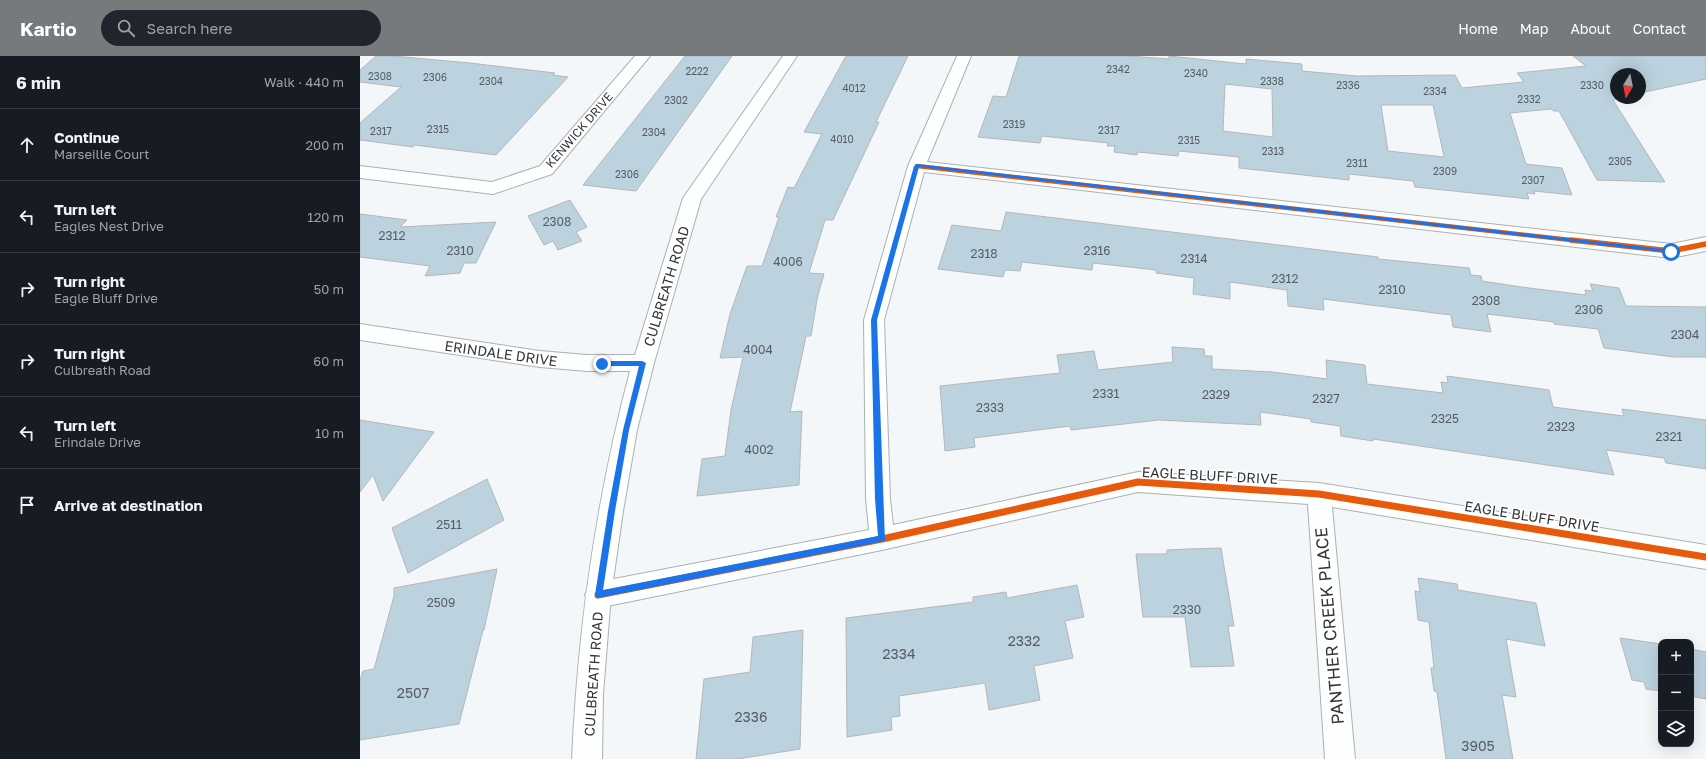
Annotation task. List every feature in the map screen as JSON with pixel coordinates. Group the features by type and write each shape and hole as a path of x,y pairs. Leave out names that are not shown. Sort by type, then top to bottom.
{"street":[{"name":"KENWICK DRIVE","path":"360,172 493,188 546,170 643,56"},
{"name":"CULBREATH ROAD","path":"587,759 589,694 598,595 625,438 642,363 692,198 790,56"},
{"path":"882,539 878,499 874,320 917,166 964,56"},
{"path":"917,166 1671,252 1706,244"},
{"name":"ERINDALE DRIVE","path":"360,332 540,359 587,363 642,363"},
{"name":"EAGLE BLUFF DRIVE","path":"598,595 882,539 1138,482 1318,494 1706,557"},
{"name":"PANTHER CREEK PLACE","path":"1318,494 1340,759"}],"building":[{"path":"376,56 393,56 470,63 555,73 553,75 568,77 496,155 414,145 413,147 360,140 360,123 401,87 360,82 360,70"},
{"path":"685,56 732,56 636,191 583,185"},
{"path":"846,56 908,56 876,122 879,122 833,220 825,220 809,273 824,274 817,299 811,336 806,336 790,412 802,411 799,485 697,496 702,459 725,456 731,410 743,357 720,358 730,314 747,266 762,266 779,217 776,217 788,187 794,188 822,134 804,132"},
{"path":"1019,56 1128,56 1169,59 1169,56 1246,64 1246,59 1302,64 1302,71 1357,76 1455,75 1462,88 1524,82 1517,73 1586,66 1573,56 1706,56 1706,79 1646,92 1646,68 1610,68 1610,104 1616,104 1665,182 1597,180 1559,111 1554,111 1551,109 1510,113 1526,164 1562,168 1572,195 1534,191 1535,194 1527,193 1529,199 1415,187 1413,181 1349,174 1349,180 1239,168 1239,157 1179,151 1178,156 1138,152 1137,155 1114,152 1115,146 1107,146 1108,143 1042,136 1040,143 978,137 993,96 1006,97","holes":["1225,84 1272,89 1273,137 1223,131","1381,105 1433,105 1444,157 1388,151"]},
{"path":"570,200 587,227 576,232 582,241 558,250 553,241 544,245 528,216"},
{"path":"1006,212 1378,257 1378,259 1469,268 1471,275 1481,276 1482,281 1521,287 1586,295 1585,290 1593,291 1590,284 1619,288 1626,306 1706,307 1706,357 1674,357 1604,348 1598,329 1554,324 1554,322 1487,314 1491,332 1453,327 1451,315 1323,299 1324,310 1288,306 1287,290 1230,282 1230,299 1193,294 1194,278 1156,273 1156,270 1093,263 1092,270 1022,262 1020,271 1005,270 1003,277 938,269 952,225 1001,231"},
{"path":"360,214 407,220 400,227 496,222 476,263 464,263 460,273 425,276 430,266 360,257"},
{"path":"1172,347 1204,349 1205,356 1212,356 1212,369 1273,372 1327,379 1326,360 1365,365 1367,384 1443,393 1441,382 1448,383 1447,376 1549,390 1553,407 1624,416 1622,409 1706,420 1706,469 1666,463 1664,458 1606,450 1614,475 1373,439 1373,441 1341,436 1340,426 1311,422 1311,419 1260,412 1261,425 1159,420 1071,430 1070,426 974,438 975,447 945,451 940,386 1060,373 1057,355 1094,351 1098,370 1173,362"},
{"path":"360,420 434,432 383,501 373,475 360,492"},
{"path":"487,479 504,520 408,573 392,528"},
{"path":"1221,548 1234,626 1228,626 1234,666 1191,667 1185,617 1143,617 1136,554 1167,554 1167,550"},
{"path":"497,569 484,630 459,724 360,740 360,680 363,671 374,669 394,596 394,588"},
{"path":"1418,578 1457,584 1458,590 1536,603 1545,646 1506,639 1516,697 1502,695 1513,759 1446,759 1437,692 1434,691 1431,668 1434,668 1429,622 1418,620 1415,591 1420,592"},
{"path":"1077,585 1084,617 1065,621 1073,658 1034,666 1040,700 989,710 985,683 899,696 900,716 891,717 892,730 847,737 846,618 973,602 973,597 1006,592 1007,598"},
{"path":"803,630 800,749 738,759 696,759 704,679 750,672 753,637"},
{"path":"1620,638 1658,644 1658,691 1646,689 1644,682 1632,680"},
{"path":"1694,650 1706,652 1706,699 1694,697"}],"cycle path":[{"path":"917,166 1671,251 1706,244"},
{"path":"598,595 882,539 1138,482 1319,494 1706,557"}],"route":[{"path":"602,364 642,363 626,430 611,511 598,595 882,539 878,499 874,320 917,166 1671,252"}]}
